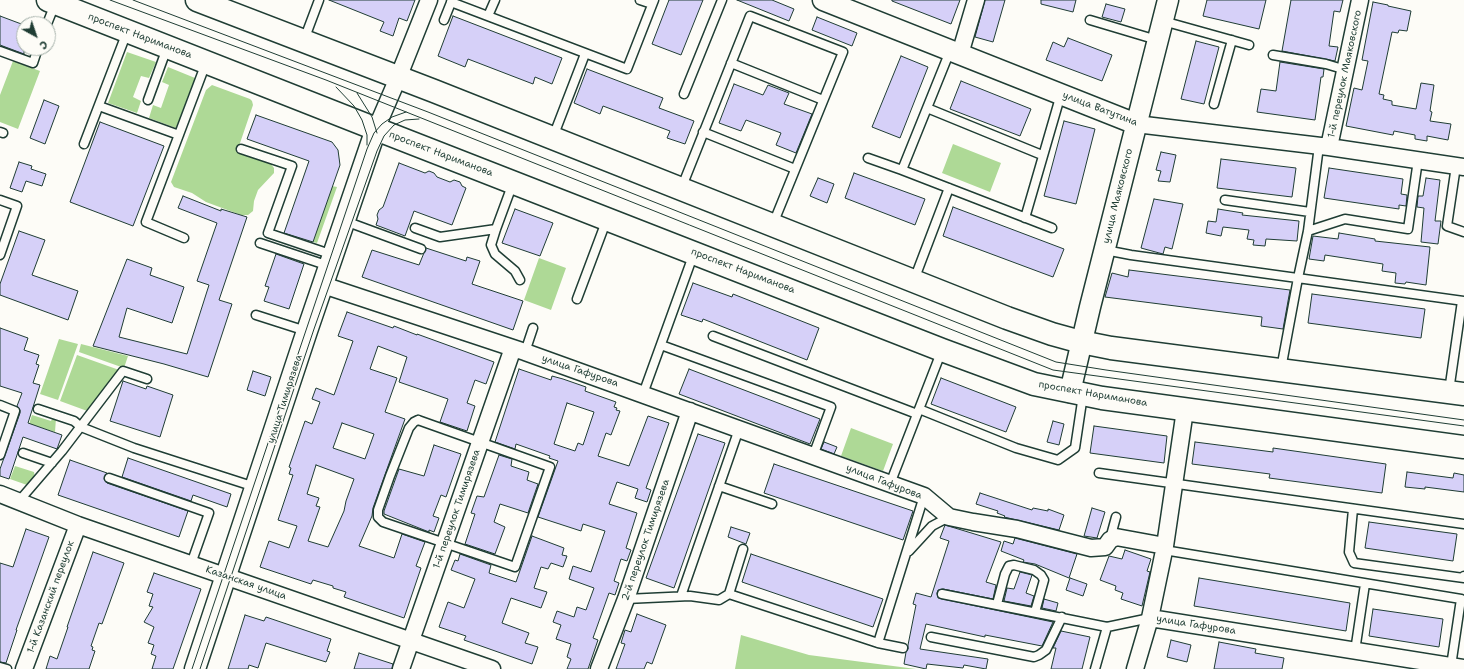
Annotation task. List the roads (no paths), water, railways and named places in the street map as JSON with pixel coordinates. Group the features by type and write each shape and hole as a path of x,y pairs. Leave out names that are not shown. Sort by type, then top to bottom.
{"main road":[{"path":"197,0 553,138 1007,318 1052,334 1111,348 1456,393"},
{"name":"проспект Нариманова","path":"52,1 127,32 607,218 942,350 1034,384 1077,393 1185,410 1464,446"}],"street":[{"path":"376,129 429,0"},
{"name":"улица Ватутина","path":"822,0 1136,124 1324,147 1460,166"},
{"path":"955,53 976,0"},
{"name":"улица Маяковского","path":"1077,393 1081,342 1168,0"},
{"name":"1-й переулок Маяковского","path":"1324,147 1346,70 1360,0"},
{"name":"улица Тимирязева","path":"195,669 322,285 376,129"},
{"name":"улица Гафурова","path":"322,285 519,350 924,496 949,517 1017,529 1091,548 1105,547 1110,540 1116,537 1165,548 1150,618 1455,667"},
{"name":"1-й переулок Тимирязева","path":"401,669 481,442 519,350"},
{"path":"1165,548 1185,410"},
{"name":"2-й переулок Тимирязева","path":"599,669 626,599 690,411"},
{"name":"Казанская улица","path":"0,494 78,525 492,669"},
{"name":"1-й Казанский переулок","path":"24,669 78,525"},
{"path":"1135,669 1150,618"}],"lane":[{"path":"303,41 319,0"},
{"path":"488,16 494,0"},
{"path":"444,20 452,1 585,54 627,69 653,2 640,0"},
{"path":"684,94 722,0"},
{"path":"49,16 52,1"},
{"path":"681,189 750,16 843,52 772,225"},
{"path":"1090,20 1157,40"},
{"path":"1163,21 1249,44"},
{"path":"84,144 127,32"},
{"path":"1214,104 1232,40"},
{"path":"148,100 168,47"},
{"path":"0,50 33,63 35,56"},
{"path":"902,170 928,108 955,53"},
{"path":"553,138 585,54"},
{"path":"1273,55 1326,64 1346,70"},
{"path":"184,238 146,222 206,62"},
{"path":"731,63 823,100"},
{"path":"1025,218 1042,155 1061,94"},
{"path":"99,106 179,136"},
{"path":"928,108 1042,155"},
{"path":"703,132 795,169"},
{"path":"1281,370 1308,231 1310,212 1324,147"},
{"path":"241,149 292,166 268,233 331,260"},
{"path":"868,158 1052,228"},
{"path":"1308,231 1345,219 1408,229 1418,160"},
{"path":"1460,166 1447,226 1464,232"},
{"path":"514,182 496,229 492,245 495,254 515,271 520,280"},
{"path":"914,281 949,188"},
{"path":"0,200 17,206 0,255"},
{"path":"1225,200 1310,212"},
{"path":"577,299 607,218"},
{"path":"345,221 421,249"},
{"path":"414,228 440,237 496,229"},
{"path":"260,243 331,260"},
{"path":"1105,250 1131,255 1463,301 1456,393"},
{"path":"643,394 694,252"},
{"path":"256,314 307,331"},
{"path":"519,350 533,328"},
{"path":"712,336 1016,448 1058,460 1075,448 1077,393"},
{"path":"661,345 831,407 813,456"},
{"path":"890,484 942,350"},
{"path":"19,501 52,463 124,371 147,379"},
{"path":"0,406 15,411 0,455"},
{"path":"38,409 74,421 81,427 134,448 255,487"},
{"path":"418,420 550,467 515,567 446,544 383,522 378,517 380,503 409,428 414,422 418,420"},
{"path":"681,596 739,429"},
{"path":"23,453 52,463"},
{"path":"1099,473 1464,524"},
{"path":"109,478 209,513 191,564"},
{"path":"719,486 772,504"},
{"path":"878,643 924,496"},
{"path":"1353,508 1349,552 1354,563 1464,578 1464,576"},
{"path":"907,553 932,526 949,517"},
{"path":"1110,540 1116,517"},
{"path":"1165,548 1365,584 1461,599 1455,667"},
{"path":"626,599 681,596 719,600 729,594 743,549"},
{"path":"997,604 1005,574 1009,566 1014,564 1034,570 1041,575 1044,580 1035,612"},
{"path":"1355,651 1365,584"},
{"path":"729,594 878,643 903,648"},
{"path":"942,594 1107,627 1150,618"},
{"path":"931,637 1034,657 1046,650 1062,617"},
{"path":"1095,669 1107,627"},
{"path":"0,667 7,669"}],"tram line":[{"path":"110,0 326,80 1053,370 1464,426"},
{"path":"133,0 428,112 1056,362 1464,420"},
{"path":"336,87 354,106 362,120 367,135 367,145"},
{"path":"357,93 372,117 377,133"},
{"path":"192,669 367,149 374,133 382,124 392,117 406,112"},
{"path":"200,669 314,329 377,151 384,136 394,125 405,120 419,119"}]}
